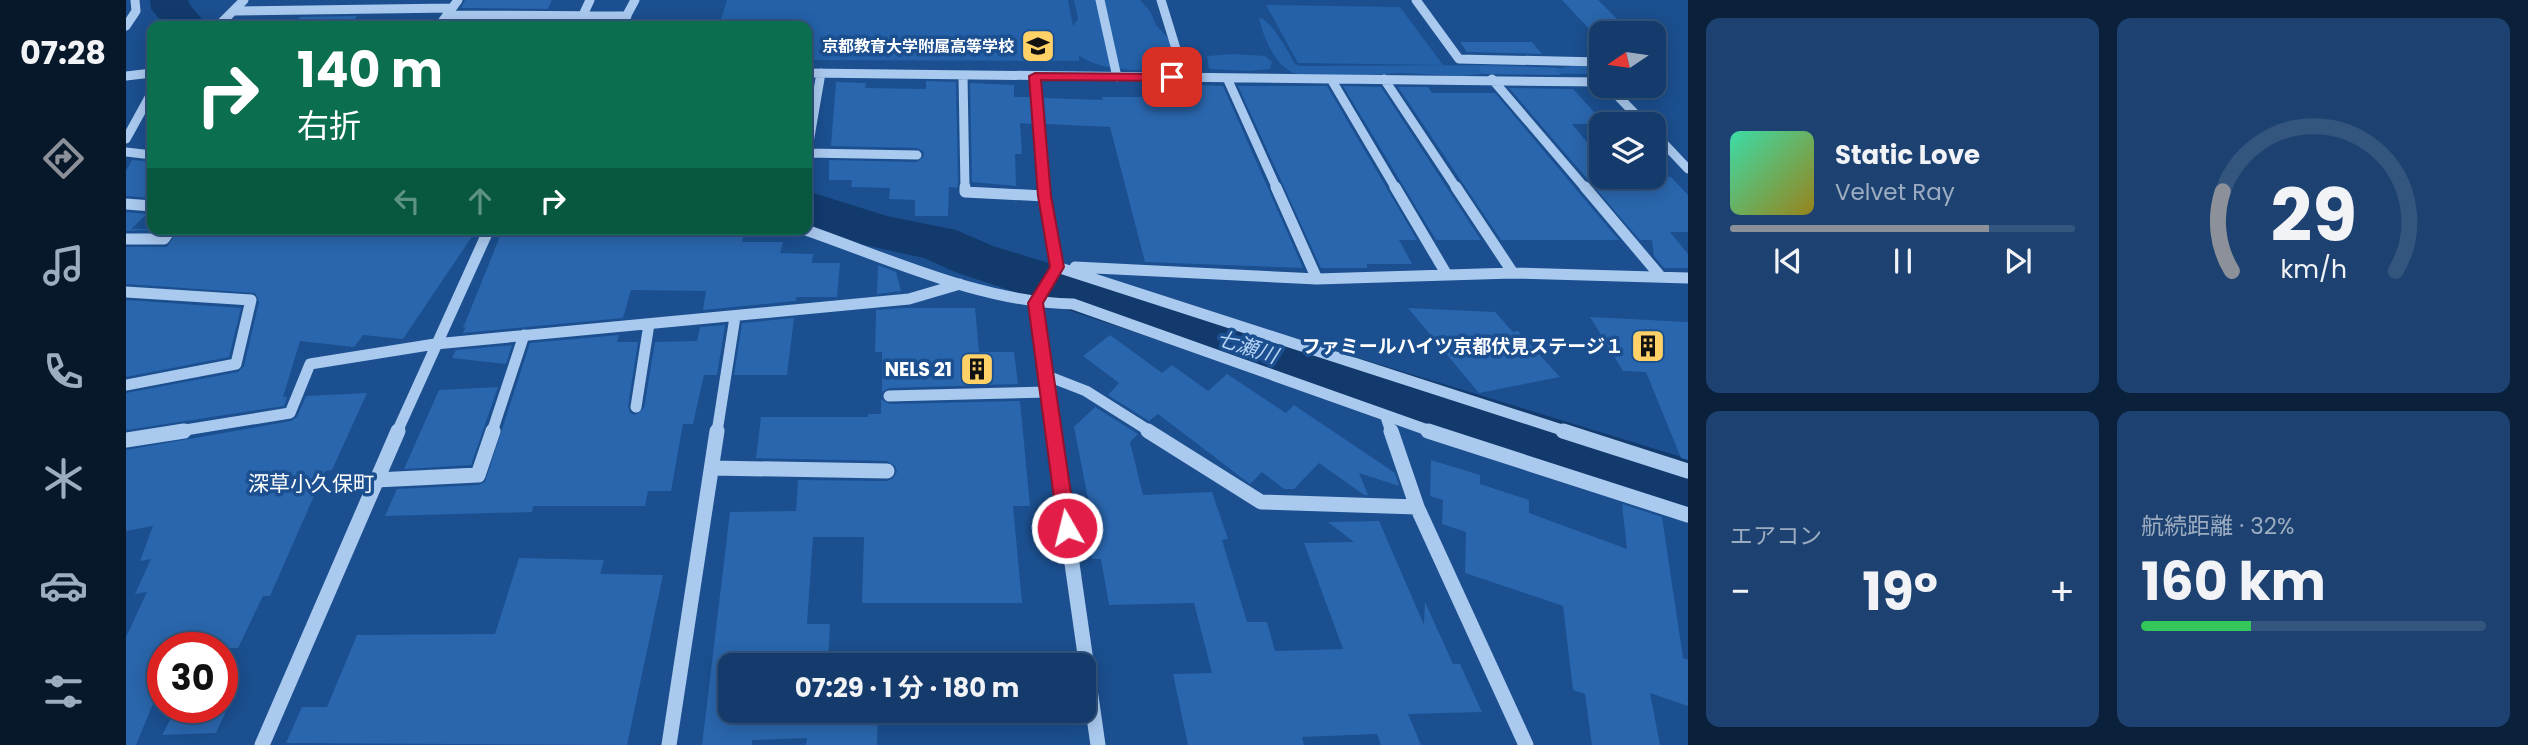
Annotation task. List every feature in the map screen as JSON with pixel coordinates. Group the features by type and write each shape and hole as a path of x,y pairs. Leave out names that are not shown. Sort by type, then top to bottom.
{"street":[{"path":"126,26 136,10 135,0"},
{"path":"224,21 244,0"},
{"path":"583,15 590,0"},
{"path":"624,21 635,0"},
{"path":"1100,0 1117,77"},
{"path":"1161,0 1177,51"},
{"path":"1416,0 1459,59 1589,62"},
{"path":"235,11 453,8 627,16"},
{"path":"812,73 1589,82"},
{"path":"812,125 821,73"},
{"path":"126,76 147,74"},
{"path":"963,76 965,192 1045,196"},
{"path":"1035,76 1045,196 1055,270 1035,303 1098,745"},
{"path":"1227,78 1317,279"},
{"path":"1331,79 1447,275"},
{"path":"1384,79 1513,273"},
{"path":"1492,79 1661,277"},
{"path":"1620,98 1633,112"},
{"path":"126,139 147,101"},
{"path":"1666,146 1688,169"},
{"path":"126,152 147,154"},
{"path":"812,154 917,155"},
{"path":"126,204 147,206"},
{"path":"812,232 960,284 1035,303 1073,304 1386,417 1688,515"},
{"path":"126,239 164,239 167,235"},
{"path":"262,745 435,344 486,235"},
{"path":"1055,270 1317,279 1513,273 1688,278"},
{"path":"1055,270 1688,471"},
{"path":"126,440 290,413 310,364 435,344 909,299 960,284"},
{"path":"126,292 251,300 236,364 126,385"},
{"path":"669,745 735,317"},
{"path":"636,407 649,324"},
{"path":"376,480 478,475 524,335"},
{"path":"1045,375 1086,391 1261,502 1417,507"},
{"path":"889,396 1048,392"},
{"path":"1386,417 1417,507 1526,745"},
{"path":"712,468 887,471"}],"shaded area":[{"name":"京都教育大学附属高等学校","path":"727,0 1068,0 1073,26 1078,19 1074,0 1140,0 1150,11 1156,25 1186,58 1187,68 1130,70 1101,65 1079,55 1079,61 812,60 812,21 721,21"},
{"path":"1266,5 1400,7 1443,65 1298,63"},
{"path":"1259,18 1269,24 1295,64 1300,66 1494,65 1562,68 1575,65 1589,66 1589,74 1490,73 1463,76 1397,73 1365,76 1297,74 1277,60"},
{"path":"1207,56 1265,56 1272,62 1270,69 1209,69"}],"building":[{"path":"465,0 552,0 548,9 461,8"},
{"path":"1562,0 1598,0 1619,21 1589,21 1589,29"},
{"path":"357,16 353,21 296,21 300,17"},
{"path":"1460,42 1532,42 1542,54 1467,52"},
{"path":"1478,66 1555,68 1561,75 1484,74"},
{"path":"926,81 956,82 958,183 957,188 949,187 948,216 915,216 915,200 889,199 890,188 851,187 852,180 829,180 829,160 917,162 924,156 923,151 917,148 831,146 836,82 866,83 865,88 926,89"},
{"path":"970,83 1014,85 1014,97 1030,97 1032,124 1020,123 1022,154 1015,154 1016,186 972,182"},
{"path":"1171,84 1223,86 1303,268 1145,262 1110,127 1046,124 1044,98 1103,100 1102,97 1170,97 1169,95 1175,95"},
{"path":"1238,86 1327,86 1417,240 1399,240 1412,264 1321,268"},
{"path":"1343,86 1381,87 1481,240 1436,240"},
{"path":"1398,87 1428,87 1432,93 1495,93 1619,240 1501,240"},
{"path":"1509,88 1573,89 1594,112 1589,112 1589,124 1572,124 1589,145 1589,181"},
{"path":"132,160 147,162 147,198 126,196 126,171"},
{"path":"1666,177 1671,177 1688,195 1688,232 1670,232 1688,254 1688,268 1664,268 1654,256 1652,240 1640,240 1596,189 1666,189"},
{"path":"126,212 147,214 131,229 147,230 126,231"},
{"path":"175,235 473,235 403,339 363,335 354,347 300,341 283,397 287,397 284,406 126,430 126,393 238,372 244,366 259,302 255,293 126,284 126,247 167,247"},
{"path":"501,235 744,235 742,242 783,242 780,253 813,254 812,263 840,263 837,297 796,297 796,301 703,310 706,291 631,290 623,318 463,333 466,327 463,328"},
{"path":"878,265 896,272 901,291 877,294"},
{"path":"126,300 241,308 229,357 126,377"},
{"path":"975,308 979,352 1014,352 1018,384 889,388 882,392 882,352 875,352 876,310"},
{"path":"1408,308 1495,312 1513,332 1518,331 1560,377 1479,393"},
{"name":"ファミールハイツ京都伏見ステージ１","path":"1590,317 1688,322 1688,460 1681,458 1646,372 1623,371"},
{"path":"794,318 787,375 734,375 742,323"},
{"path":"725,325 717,375 704,375 693,424 683,424 671,491 648,491 645,506 533,506 532,512 385,516 397,489 478,485 485,482 530,343 619,335 617,342 638,342 628,406 630,413 635,415 644,408 655,342 697,341 700,327"},
{"path":"1110,335 1162,373 1172,365 1208,391 1227,374 1286,413 1294,405 1395,473 1399,486 1359,473 1368,495 1364,495 1319,463 1294,489 1284,489 1262,472 1250,484 1158,414 1149,421 1108,395 1119,383 1083,356"},
{"path":"512,345 506,364 452,358 456,350"},
{"path":"498,387 471,465 404,469 439,390"},
{"path":"367,393 332,470 325,471 270,596 263,596 238,648 238,632 147,632 147,718 136,745 126,745 126,637 147,592 135,594 151,559 140,561 153,526 126,531 126,450 291,421 297,417 306,396"},
{"path":"881,399 889,404 1020,401 1030,506 1013,506 1022,603 862,603 864,537 813,537 807,624 830,624 829,653 718,653 718,723 878,723 877,745 806,745 807,738 752,740 752,745 702,745 730,512 796,511 798,480 887,481 897,472 895,466 887,461 756,458 761,417 868,417 868,414 881,414"},
{"path":"1095,407 1138,434 1130,442 1143,495 1212,492 1228,539 1222,540 1247,622 1267,622 1275,651 1343,649 1304,543 1354,542 1328,522 1379,521 1424,625 1425,602 1453,664 1460,664 1482,712 1408,714 1421,745 1381,745 1377,734 1302,737 1304,745 1188,745 1173,674 1212,673 1194,603 1109,605 1101,559 1092,559 1084,519 1092,519 1074,427"},
{"path":"1431,460 1480,475 1480,484 1529,500 1529,513 1627,549 1622,504 1662,517 1683,658 1688,660 1688,706 1650,693 1660,745 1592,745 1585,694 1573,690 1563,606 1465,573 1466,532 1442,524 1443,500 1430,496"},
{"path":"519,558 604,560 600,574 663,575 627,745 286,743 302,707 327,707 357,635 495,634"},
{"path":"168,723 221,723 216,733 162,735"}],"waterway":[{"name":"七瀬川","path":"169,0 171,9 183,21"},
{"name":"七瀬川","path":"812,209 879,232 937,243 974,259 1688,488"}],"place":[{"name":"京都教育大学附属高等学校","path":"1038,46"},
{"name":"ファミールハイツ京都伏見ステージ１","path":"1648,346"},
{"name":"NELS 21","path":"977,369"}],"district":[{"name":"深草小久保町","path":"311,484"}],"route":[{"path":"1067,528 1035,303 1057,267 1045,196 1035,76 1172,77"}]}
